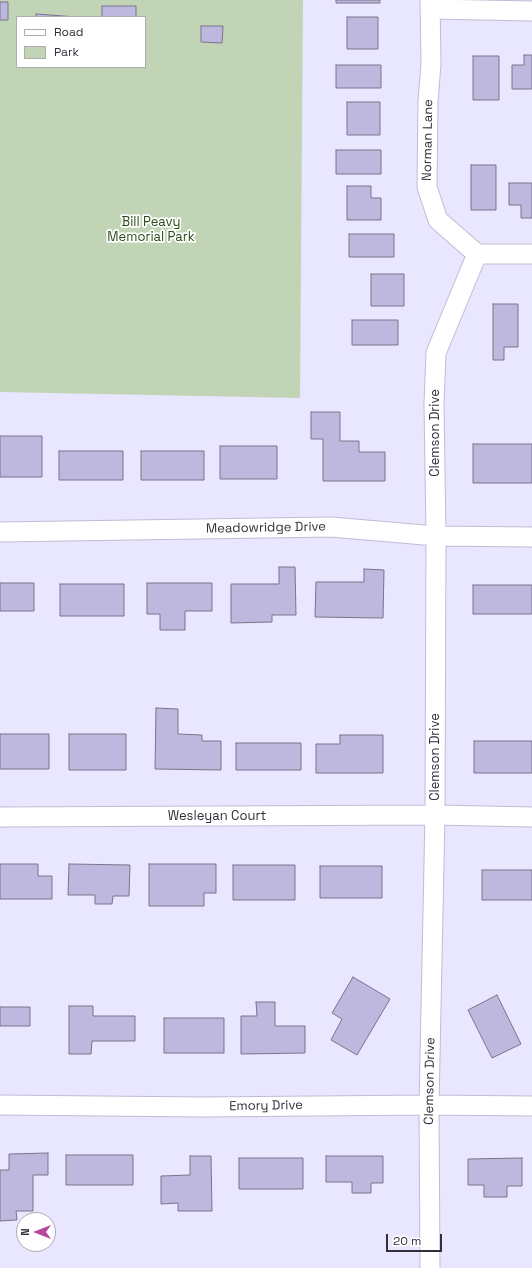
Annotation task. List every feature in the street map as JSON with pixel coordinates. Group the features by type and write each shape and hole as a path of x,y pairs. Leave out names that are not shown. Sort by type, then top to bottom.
{"street":[{"path":"430,5 532,11"},
{"name":"Norman Lane","path":"430,5 431,63 428,102 427,187 438,220 477,254"},
{"path":"477,254 532,254"},
{"name":"Clemson Drive","path":"430,1268 429,1105 435,816 436,536 434,403 436,353 477,254"},
{"name":"Meadowridge Drive","path":"0,532 331,527 436,536 532,537"},
{"name":"Wesleyan Court","path":"0,817 532,817"},
{"name":"Emory Drive","path":"0,1105 202,1107 429,1105 532,1106"}],"green space":[{"name":"Bill Peavy Memorial Park","path":"0,0 303,0 300,398 0,392"}],"building":[{"path":"336,0 380,0 380,3 336,3"},
{"path":"0,2 8,2 8,20 0,20"},
{"path":"102,6 136,6 136,16 102,16"},
{"path":"36,14 63,16 36,16"},
{"path":"347,17 378,17 378,49 347,49"},
{"path":"201,26 223,26 222,43 201,42"},
{"path":"524,55 532,55 532,89 512,89 512,65 524,65"},
{"path":"473,56 499,56 499,100 473,100"},
{"path":"336,65 381,65 381,88 336,88"},
{"path":"347,102 380,102 380,135 347,135"},
{"path":"336,150 381,150 381,174 336,174"},
{"path":"471,165 496,165 496,210 471,210"},
{"path":"509,183 532,183 532,218 521,218 521,205 509,205"},
{"path":"347,186 371,186 371,198 381,198 381,220 347,220"},
{"path":"349,234 394,234 394,257 349,257"},
{"path":"371,274 404,274 404,306 371,306"},
{"path":"493,304 518,304 518,347 504,347 504,360 493,360"},
{"path":"352,320 398,320 398,345 352,345"},
{"path":"311,412 340,412 340,441 359,441 359,452 385,452 385,481 323,481 323,439 311,439"},
{"path":"0,436 42,436 42,477 0,477"},
{"path":"473,444 532,444 532,483 473,483"},
{"path":"220,446 277,446 277,479 220,479"},
{"path":"59,451 123,451 123,480 59,480"},
{"path":"141,451 204,451 204,480 141,480"},
{"path":"279,567 295,567 296,615 272,615 272,622 231,623 231,584 279,584"},
{"path":"364,569 384,570 383,618 315,617 316,582 364,582"},
{"path":"0,583 34,583 34,611 0,611"},
{"path":"147,583 212,583 212,611 185,611 185,630 160,630 160,614 147,614"},
{"path":"60,584 124,584 124,616 60,616"},
{"path":"473,585 532,585 532,614 473,614"},
{"path":"156,708 178,709 178,734 202,735 202,741 221,741 221,770 155,769"},
{"path":"0,734 49,734 49,769 0,769"},
{"path":"69,734 126,734 126,770 69,770"},
{"path":"340,735 383,735 383,773 316,773 316,744 340,744"},
{"path":"474,741 532,741 532,773 474,773"},
{"path":"236,743 301,743 301,770 236,770"},
{"path":"0,864 38,864 38,876 52,876 52,899 0,899"},
{"path":"69,864 130,865 129,896 113,896 112,904 95,904 95,895 68,895"},
{"path":"149,864 216,864 216,893 204,893 204,906 149,906"},
{"path":"233,865 295,865 295,900 233,900"},
{"path":"320,866 382,866 382,898 320,898"},
{"path":"482,870 532,870 532,900 482,900"},
{"path":"353,977 390,999 357,1055 331,1040 342,1019 332,1013"},
{"path":"497,995 521,1044 492,1058 468,1010"},
{"path":"256,1002 275,1002 275,1026 305,1026 305,1053 241,1054 241,1016 257,1016"},
{"path":"69,1006 93,1006 93,1016 135,1016 135,1041 92,1041 91,1054 69,1054"},
{"path":"0,1007 30,1007 30,1026 0,1026"},
{"path":"164,1018 224,1018 224,1053 164,1053"},
{"path":"48,1153 48,1175 33,1175 33,1211 16,1211 16,1220 0,1221 0,1170 9,1170 9,1154"},
{"path":"66,1155 133,1155 133,1185 66,1185"},
{"path":"190,1156 211,1156 212,1211 178,1211 178,1203 161,1204 161,1176 190,1175"},
{"path":"326,1156 383,1156 383,1183 371,1183 371,1193 352,1193 352,1182 326,1182"},
{"path":"239,1158 303,1158 303,1189 239,1189"},
{"path":"522,1158 522,1186 507,1186 507,1197 484,1197 484,1185 468,1185 468,1159"}]}
